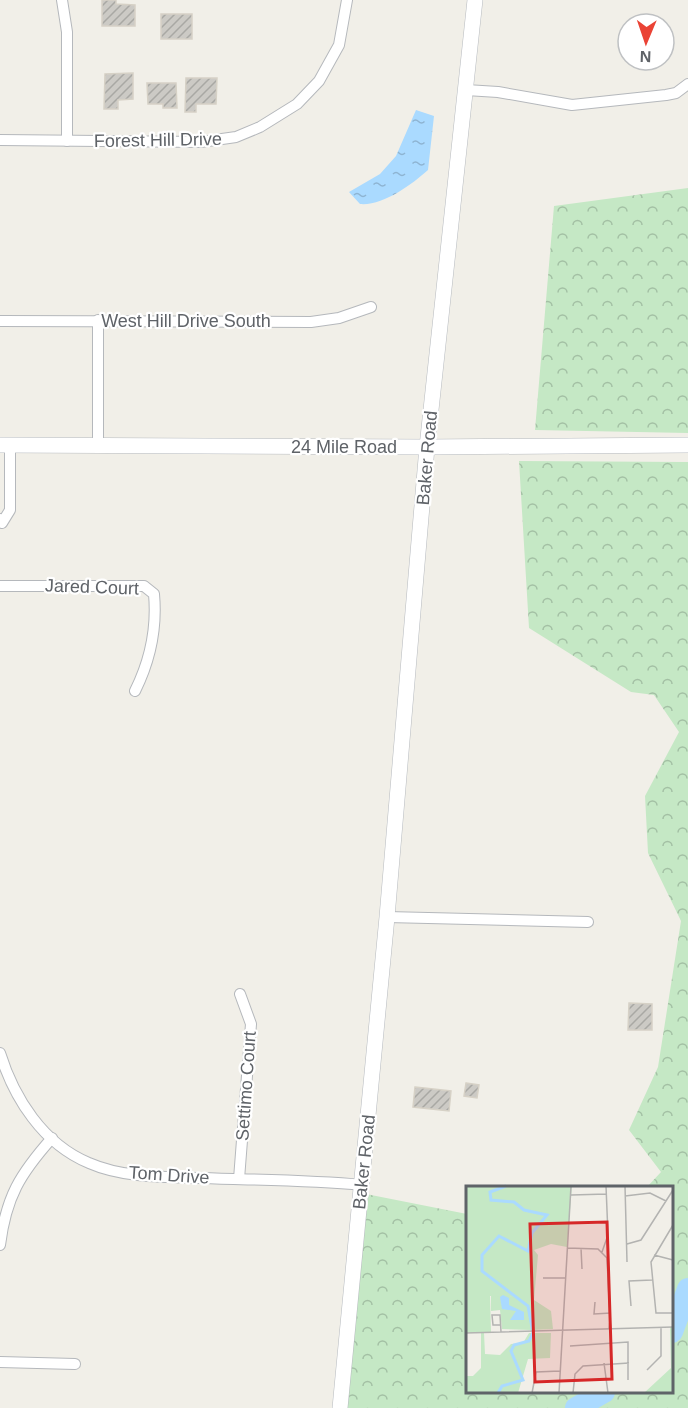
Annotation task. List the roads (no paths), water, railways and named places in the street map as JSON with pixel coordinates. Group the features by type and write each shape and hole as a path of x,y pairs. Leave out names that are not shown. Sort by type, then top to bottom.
{"street":[{"path":"62,0 68,39 67,141"},
{"name":"Forest Hill Drive","path":"0,140 201,142 236,137 260,127 297,104 319,81 339,45 347,0"},
{"name":"Baker Road","path":"340,1408 387,917 427,447 475,0"},
{"path":"466,90 506,93 572,105 666,95 676,93 688,84"},
{"name":"West Hill Drive South","path":"0,321 311,322 339,318 370,307"},
{"path":"98,320 98,445"},
{"path":"1,526 10,510 5,445"},
{"name":"24 Mile Road","path":"5,445 427,447 688,445"},
{"name":"Jared Court","path":"0,586 126,584 144,586 154,594 156,615 147,668 135,691"},
{"path":"387,917 588,922"},
{"name":"Settimo Court","path":"239,1179 251,1024 240,994"},
{"name":"Tom Drive","path":"0,1053 8,1078 26,1111 62,1148 89,1164 119,1172 160,1177 362,1185"},
{"path":"0,1245 4,1214 13,1192 24,1172 52,1138"},
{"path":"0,1362 75,1364"}],"water":[{"path":"416,110 434,116 428,170 405,188 387,198 369,204 360,204 349,192 380,174 396,156"}],"waterway":[{"path":"673,1329 688,1289"},
{"path":"576,1408 602,1393"}]}
